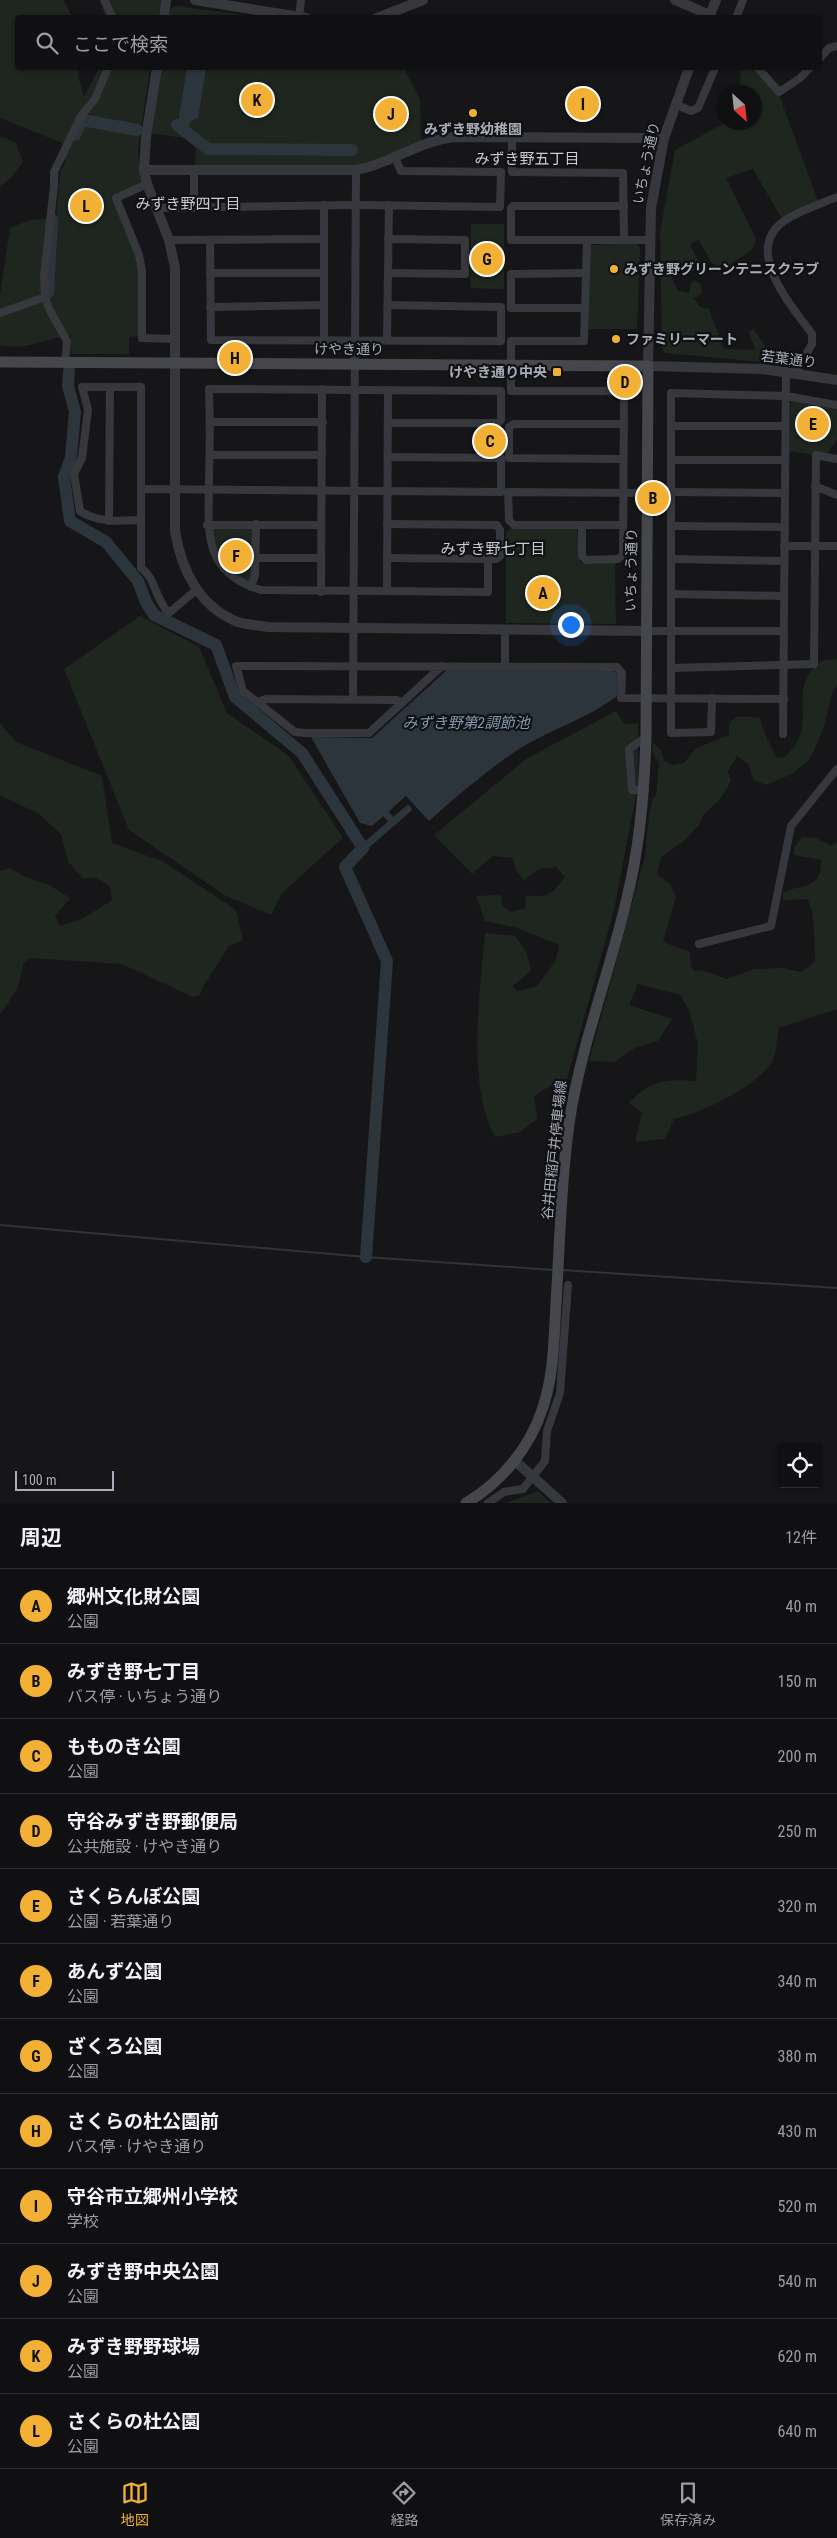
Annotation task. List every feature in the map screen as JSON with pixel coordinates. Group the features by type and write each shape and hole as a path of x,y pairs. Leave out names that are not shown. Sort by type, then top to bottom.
{"main road":[{"name":"けやき通り","path":"0,362 648,366"},
{"name":"いちょう通り","path":"646,742 648,366"},
{"name":"谷井田稲戸井停車場線","path":"466,1503 492,1484 514,1460 532,1432 544,1407 550,1378 567,1145 576,1085 590,1025 626,903 639,842 646,742"}],"street":[{"path":"104,0 112,15"},
{"path":"164,15 166,0"},
{"path":"195,0 290,15"},
{"path":"301,0 303,15"},
{"path":"385,15 423,0"},
{"path":"676,0 707,15"},
{"path":"709,15 716,0"},
{"path":"737,15 743,0"},
{"path":"822,56 829,48 837,46"},
{"path":"65,362 67,341 49,309 44,276 54,172 81,116 95,100 107,70"},
{"path":"156,70 146,137 144,170 147,184 169,240 175,268 177,545 184,568 196,590 218,610 238,622 268,627 784,631"},
{"name":"いちょう通り","path":"648,366 649,240 656,176 664,138 688,70"},
{"path":"675,104 691,111 698,108 715,70"},
{"path":"760,70 779,92 799,79 808,70"},
{"path":"512,137 512,172 623,173 624,240"},
{"path":"144,170 356,170 395,158 443,138 664,138"},
{"path":"157,208 324,205 500,207 501,172 401,171 395,158"},
{"path":"194,169 194,208"},
{"path":"353,699 356,170"},
{"path":"147,184 116,198 139,255 142,271 142,338 176,339"},
{"path":"783,734 786,396 792,372 812,344 812,334 774,280 768,243 773,232 783,222 837,197"},
{"path":"324,205 324,340"},
{"path":"388,340 389,206"},
{"path":"624,206 513,206 511,208 511,240 649,240"},
{"path":"169,240 324,239"},
{"path":"388,239 465,240 465,274 389,273"},
{"path":"210,241 211,340 501,341 501,307 388,305"},
{"path":"582,526 582,556 586,560 618,559 623,555 624,391 511,391 511,341 584,341 587,241"},
{"path":"210,273 324,273"},
{"path":"585,308 511,308 511,274 586,274"},
{"path":"0,313 19,305 46,298"},
{"path":"210,307 324,306"},
{"name":"若葉通り","path":"648,366 736,367 792,372 837,380"},
{"path":"140,520 109,521 92,519 80,511 74,474 82,458 88,410 82,387 142,387 141,568 148,573 160,605 169,612 196,590"},
{"path":"109,521 110,387"},
{"path":"388,423 498,423 501,420 501,391 209,389 208,525 212,549 219,563 230,575 250,587 261,590 488,592 488,559"},
{"path":"321,592 322,389"},
{"path":"387,591 388,390"},
{"path":"712,698 711,732 672,733 670,668 672,393 786,396 837,405"},
{"path":"210,422 323,422"},
{"path":"623,424 514,424 509,427 509,458 623,459"},
{"path":"672,426 785,426"},
{"path":"670,668 814,664 816,456 835,458 837,448"},
{"path":"210,455 322,454"},
{"path":"141,489 209,488 500,492 501,458 388,457"},
{"path":"671,460 785,460"},
{"path":"815,486 837,495"},
{"path":"623,526 510,524 508,492 647,493"},
{"path":"671,492 785,493"},
{"path":"250,587 255,575 256,524"},
{"path":"387,524 497,525 500,530 500,556 496,559 387,558"},
{"path":"208,525 321,525"},
{"path":"671,526 785,526"},
{"path":"784,546 837,546"},
{"path":"256,558 321,558"},
{"path":"671,560 784,560"},
{"path":"671,594 784,596"},
{"path":"505,629 505,667"},
{"path":"442,666 369,733 305,733 295,732 243,691 236,666 353,665 617,667 622,673 621,698 784,699"},
{"path":"257,702 266,699 353,699 396,700 402,703"},
{"path":"644,790 632,790 629,749 646,742"},
{"path":"699,944 771,926 791,826 837,769"},
{"path":"488,1503 504,1492 523,1489 545,1461 547,1431 560,1393 568,1285"},
{"path":"514,1460 562,1503"}],"shaded area":[{"path":"0,0 64,0 71,15 15,15 15,70 79,70 78,76 84,97 98,70 150,70 138,150 141,182 111,196 136,256 139,279 138,336 129,337 129,354 71,354 71,335 28,346 0,345 0,295 10,228 30,220 56,218 60,173 65,163 62,143 0,118"},
{"path":"101,0 161,0 158,15 105,15"},
{"path":"177,6 246,15 170,15 171,8"},
{"path":"162,70 405,70 420,99 421,141 388,156 360,165 195,166 196,140 151,133"},
{"path":"741,70 757,70 779,95 820,206 782,219 753,169 726,178 756,239 752,250 722,270 711,262 699,240 690,244 701,267 689,274 681,274 679,269 669,264 669,272 678,291 689,293 691,284 695,280 701,285 702,294 694,298 700,307 709,309 724,349 755,350 749,332 754,329 770,354 771,363 665,353 662,348 660,233 675,150 717,127 717,130 762,130 762,85 740,85"},
{"path":"0,136 16,143 23,162 11,178 0,186"},
{"path":"471,224 504,224 504,289 470,288"},
{"name":"みずき野グリーンテニスクラブ","path":"636,243 640,248 637,329 588,329 589,245"},
{"path":"791,401 837,408 837,439 828,452 815,455 788,451"},
{"path":"478,426 502,426 502,455 478,455"},
{"path":"213,527 252,527 254,529 253,575 249,583 234,573 223,561 212,538 210,529"},
{"path":"511,528 577,528 580,563 615,562 616,624 506,623 506,533"},
{"path":"140,616 199,647 227,713 289,756 343,838 282,893 271,915 226,896 129,830 64,669"},
{"path":"837,659 837,685 832,693 824,727 810,759 792,774 766,785 754,780 748,764 737,756 728,771 731,781 719,801 703,815 700,824 684,841 661,857 657,874 670,884 676,897 663,942 690,952 691,966 694,971 701,970 727,979 754,969 783,968 801,972 815,962 813,915 808,900 783,900 783,893 814,882 818,877 821,860 794,855 794,848 802,837 816,838 831,846 837,842 837,1009 779,1028 774,1058 754,1081 728,1098 699,1111 674,1119 665,1139 635,1142 642,1113 629,1103 652,1085 676,1080 696,1081 698,1044 689,1010 680,995 638,984 629,1005 672,1019 658,1041 635,1048 614,1062 589,1061 645,856 649,815 652,800 656,795 659,764 652,751 653,743 660,749 665,762 673,765 684,763 696,748 729,735 730,722 742,716 760,718 766,737 777,758 785,757 796,745 801,732 803,696 810,672 821,661"},
{"path":"616,711 624,724 638,723 638,785 614,910 567,1079 553,1084 534,1096 537,1119 520,1132 495,1137 486,1115 480,1090 478,1064 478,1010 485,933 515,936 527,953 531,971 513,986 517,991 537,986 556,960 559,945 514,927 485,921 476,896 501,895 502,906 511,912 525,908 526,895 540,896 549,894 565,877 556,867 539,869 524,880 516,871 513,858 493,856 472,874 434,835 526,759"},
{"path":"0,723 16,742 102,776 112,843 164,862 236,910 243,940 229,946 204,985 200,995 193,997 122,964 31,958 24,962 17,989 0,1015 0,871 10,868 23,876 49,885 70,898 55,916 60,926 84,918 112,900 110,886 96,878 82,878 68,861 61,834 39,814 0,795"},
{"path":"538,1491 551,1503 506,1503"}],"water":[{"path":"187,70 206,70 198,118 191,121 187,130 178,123"},
{"name":"みずき野第2調節池","path":"447,670 614,671 618,675 617,696 594,711 519,749 473,783 429,821 406,796 372,826 360,823 311,737 372,738"}],"waterway":[{"path":"75,135 82,120 137,130"},
{"path":"177,125 208,149 352,150"},
{"path":"48,292 52,220"},
{"path":"69,371 68,386 75,412 71,457 64,477 70,521 106,542 138,581 146,602 154,615 216,645 235,697 302,753 363,848 345,867 387,961 366,1257"},
{"path":"363,848 408,809"},
{"path":"386,814 393,822"},
{"path":"0,1225 366,1257 553,1270"},
{"path":"562,1270 837,1288"}],"place":[{"name":"みずき野野球場","path":"257,100"},
{"name":"守谷市立郷州小学校","path":"583,104"},
{"name":"みずき野幼稚園","path":"473,113"},
{"name":"みずき野中央公園","path":"391,114"},
{"name":"さくらの杜公園","path":"86,206"},
{"name":"ざくろ公園","path":"487,259"},
{"name":"みずき野グリーンテニスクラブ","path":"614,269"},
{"name":"ファミリーマート","path":"616,339"},
{"name":"さくらの杜公園前","path":"235,358"},
{"name":"けやき通り中央","path":"557,372"},
{"name":"守谷みずき野郵便局","path":"625,382"},
{"name":"さくらんぼ公園","path":"813,424"},
{"name":"もものき公園","path":"490,441"},
{"name":"みずき野七丁目","path":"653,498"},
{"name":"あんず公園","path":"236,556"},
{"name":"郷州文化財公園","path":"543,593"}],"district":[{"name":"みずき野五丁目","path":"527,159"},
{"name":"みずき野四丁目","path":"188,204"},
{"name":"みずき野七丁目","path":"493,549"}]}
